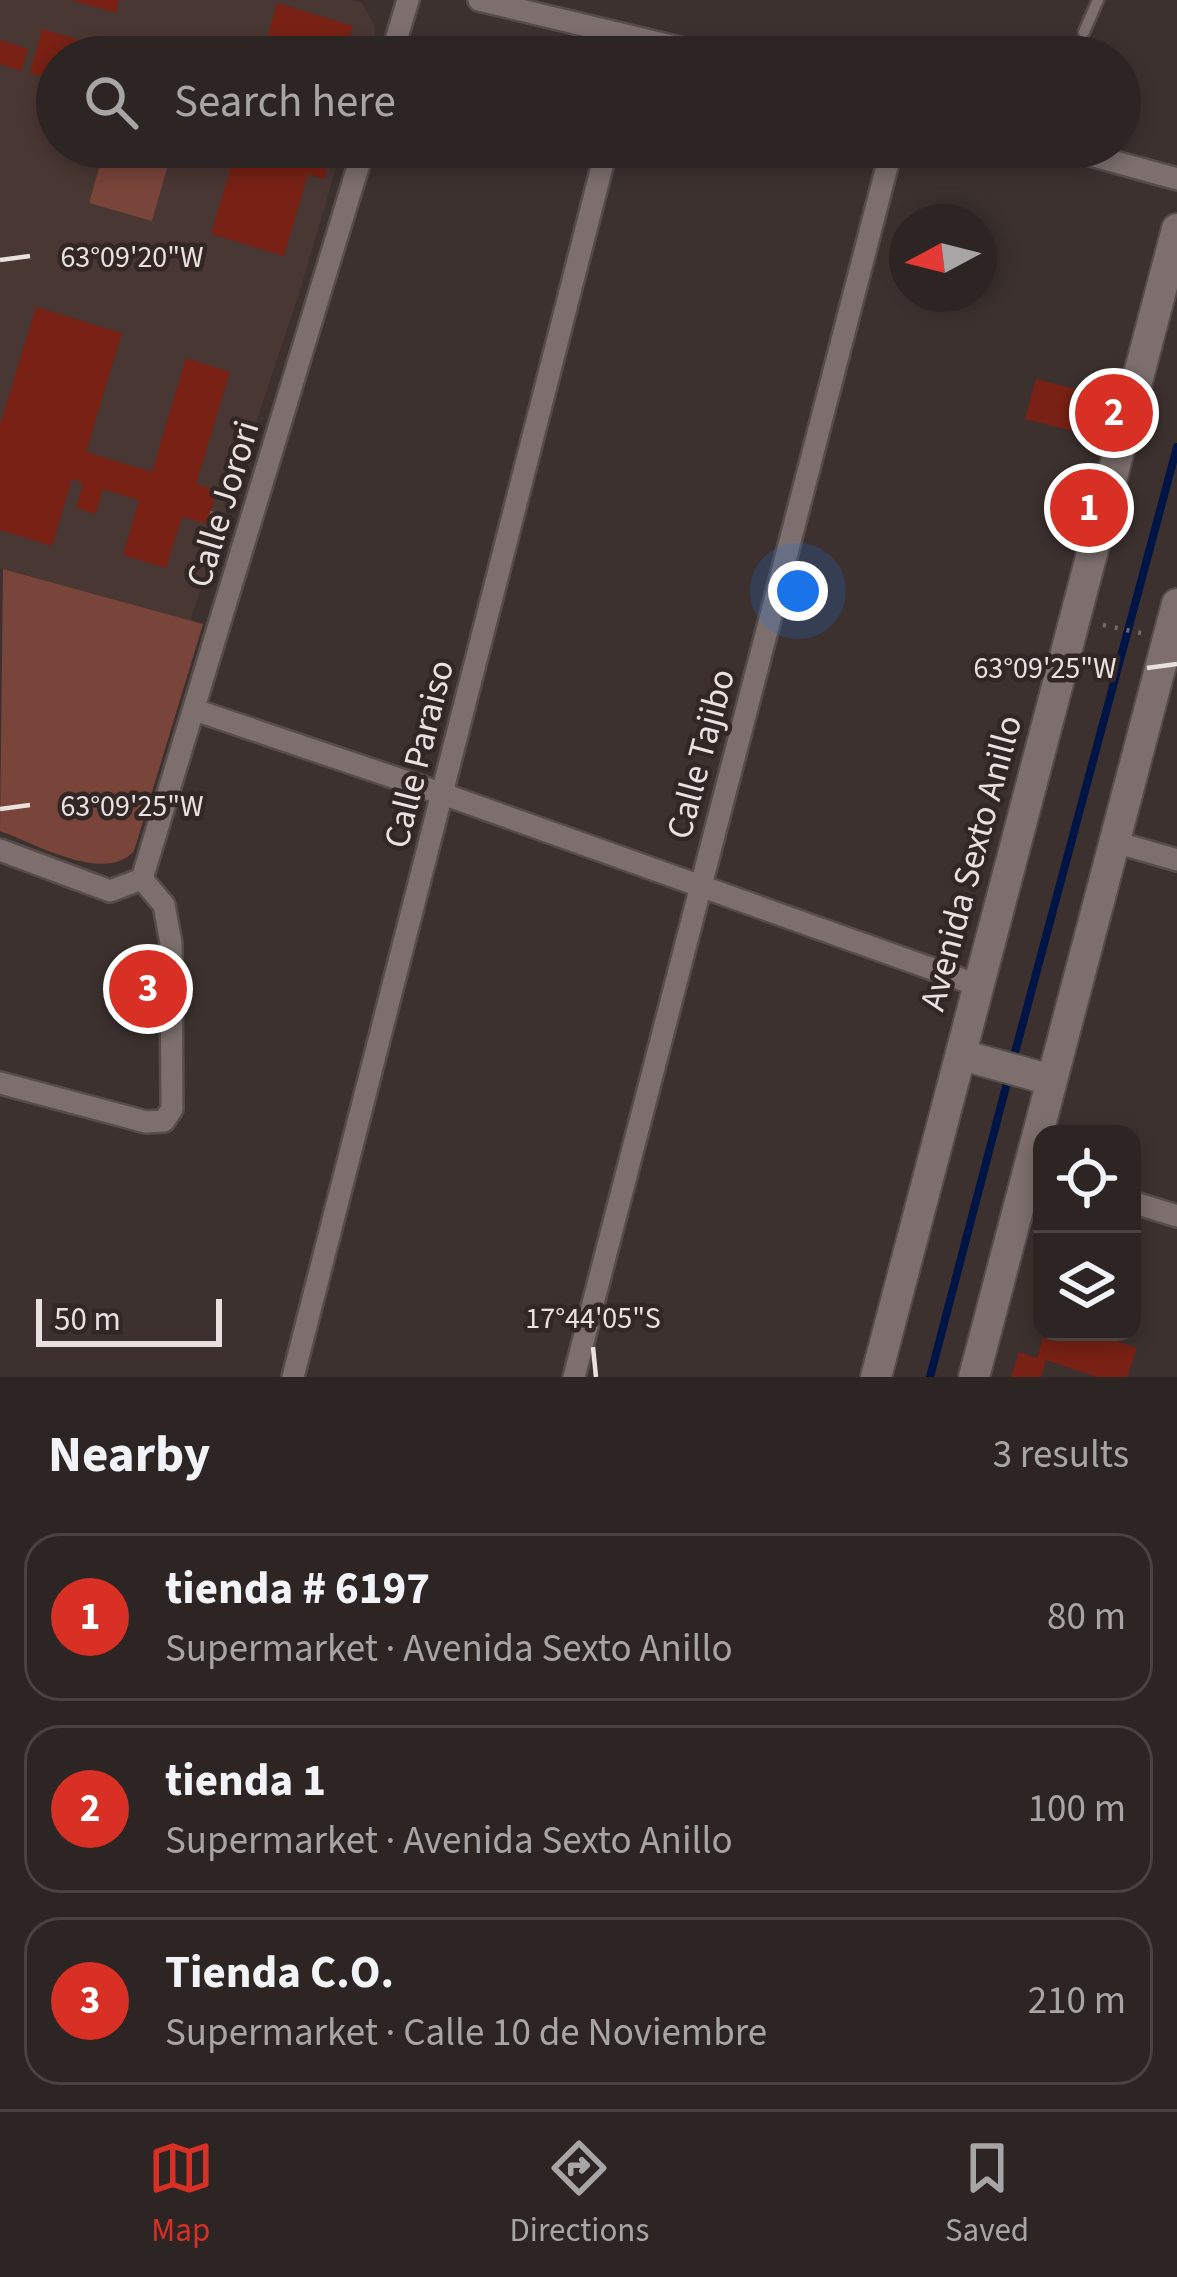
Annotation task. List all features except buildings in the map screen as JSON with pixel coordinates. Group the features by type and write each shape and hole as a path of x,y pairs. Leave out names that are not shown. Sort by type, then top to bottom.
{"main road":[{"name":"Avenida Sexto Anillo","path":"876,1377 1177,229"},
{"path":"1037,1125 1039,1077 1115,842 1177,604"},
{"path":"962,1055 1039,1077"},
{"path":"974,1377 1033,1180"}],"street":[{"path":"397,36 408,0"},
{"path":"479,0 596,36"},
{"name":"Calle Jorori","path":"142,879 358,168"},
{"name":"Calle Paraiso","path":"293,1377 602,168"},
{"name":"Calle Tajibo","path":"574,1377 887,168"},
{"path":"1137,168 1177,179"},
{"path":"195,710 701,884 980,986"},
{"path":"1115,842 1177,860"},
{"path":"0,850 110,891 142,879 164,905 172,943 172,1109 164,1121 146,1122 0,1082"},
{"path":"1141,1205 1177,1216"}],"lane":[{"path":"1084,32 1098,0"}],"path":[{"path":"1111,626 1144,634"}],"shaded area":[{"path":"0,0 361,2 375,36 36,36 36,168 336,168 190,621 0,568"},
{"path":"99,168 167,168 152,221 89,203"},
{"path":"3,569 203,624 134,851 121,860 88,863 0,831"}],"waterway":[{"path":"1013,1060 1177,447"},
{"path":"930,1377 1009,1075"}],"place":[{"name":"tienda 1","path":"1114,413"},
{"name":"tienda # 6197","path":"1089,508"},
{"name":"Tienda C.O.","path":"148,989"}]}
